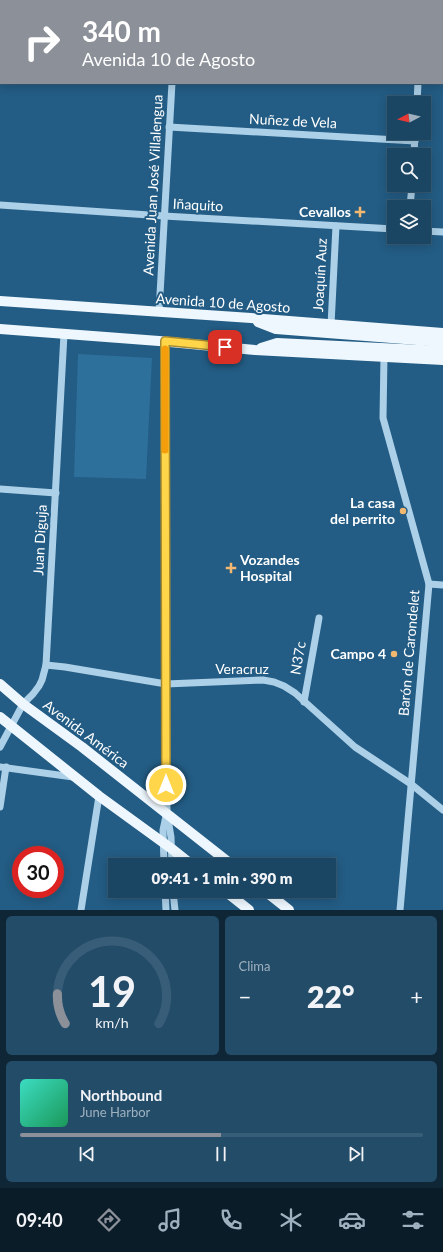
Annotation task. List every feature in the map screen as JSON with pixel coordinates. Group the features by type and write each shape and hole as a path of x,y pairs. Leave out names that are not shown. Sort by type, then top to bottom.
{"main road":[{"name":"Avenida 10 de Agosto","path":"0,301 251,318 443,334"},
{"path":"251,318 276,330 443,342"},
{"path":"0,329 165,341 256,350 443,360"},
{"path":"256,350 277,343 443,352"},
{"name":"Avenida América","path":"0,684 23,704 82,747 223,858"},
{"path":"0,717 99,796 183,858"},
{"path":"234,898 249,910"},
{"path":"274,898 290,910"}],"street":[{"name":"Avenida Juan José Villalengua","path":"159,312 172,84"},
{"path":"417,96 418,84"},
{"name":"Nuñez de Vela","path":"169,127 415,141"},
{"path":"414,148 415,141"},
{"name":"Iñaquito","path":"0,205 387,229"},
{"name":"Joaquín Auz","path":"331,325 336,226"},
{"path":"431,231 443,232"},
{"name":"Juan Diguja","path":"0,747 23,704 39,686 46,666 64,334"},
{"path":"165,341 167,846 165,858"},
{"name":"Barón de Carondelet","path":"384,356 383,418 429,584 400,910"},
{"path":"0,489 56,493"},
{"path":"429,584 443,585"},
{"name":"N37c","path":"304,702 319,618"},
{"name":"Veracruz","path":"46,666 65,667 166,684 263,680 274,682 284,686 304,702 355,747 411,784 443,810"},
{"path":"0,741 6,736"},
{"path":"0,807 3,767 76,777"},
{"path":"81,910 99,796"},
{"path":"166,814 163,830 170,858"},
{"path":"165,898 166,910"},
{"path":"173,898 174,910"}],"shaded area":[{"path":"78,354 152,358 146,479 74,477"}],"slow traffic":[{"path":"165,349 165,450"}],"place":[{"name":"Cevallos","path":"360,212"},
{"name":"La casa del perrito","path":"403,511"},
{"name":"Vozandes Hospital","path":"231,568"},
{"name":"Campo 4","path":"394,654"}],"route":[{"path":"166,785 165,341 225,347"}]}
